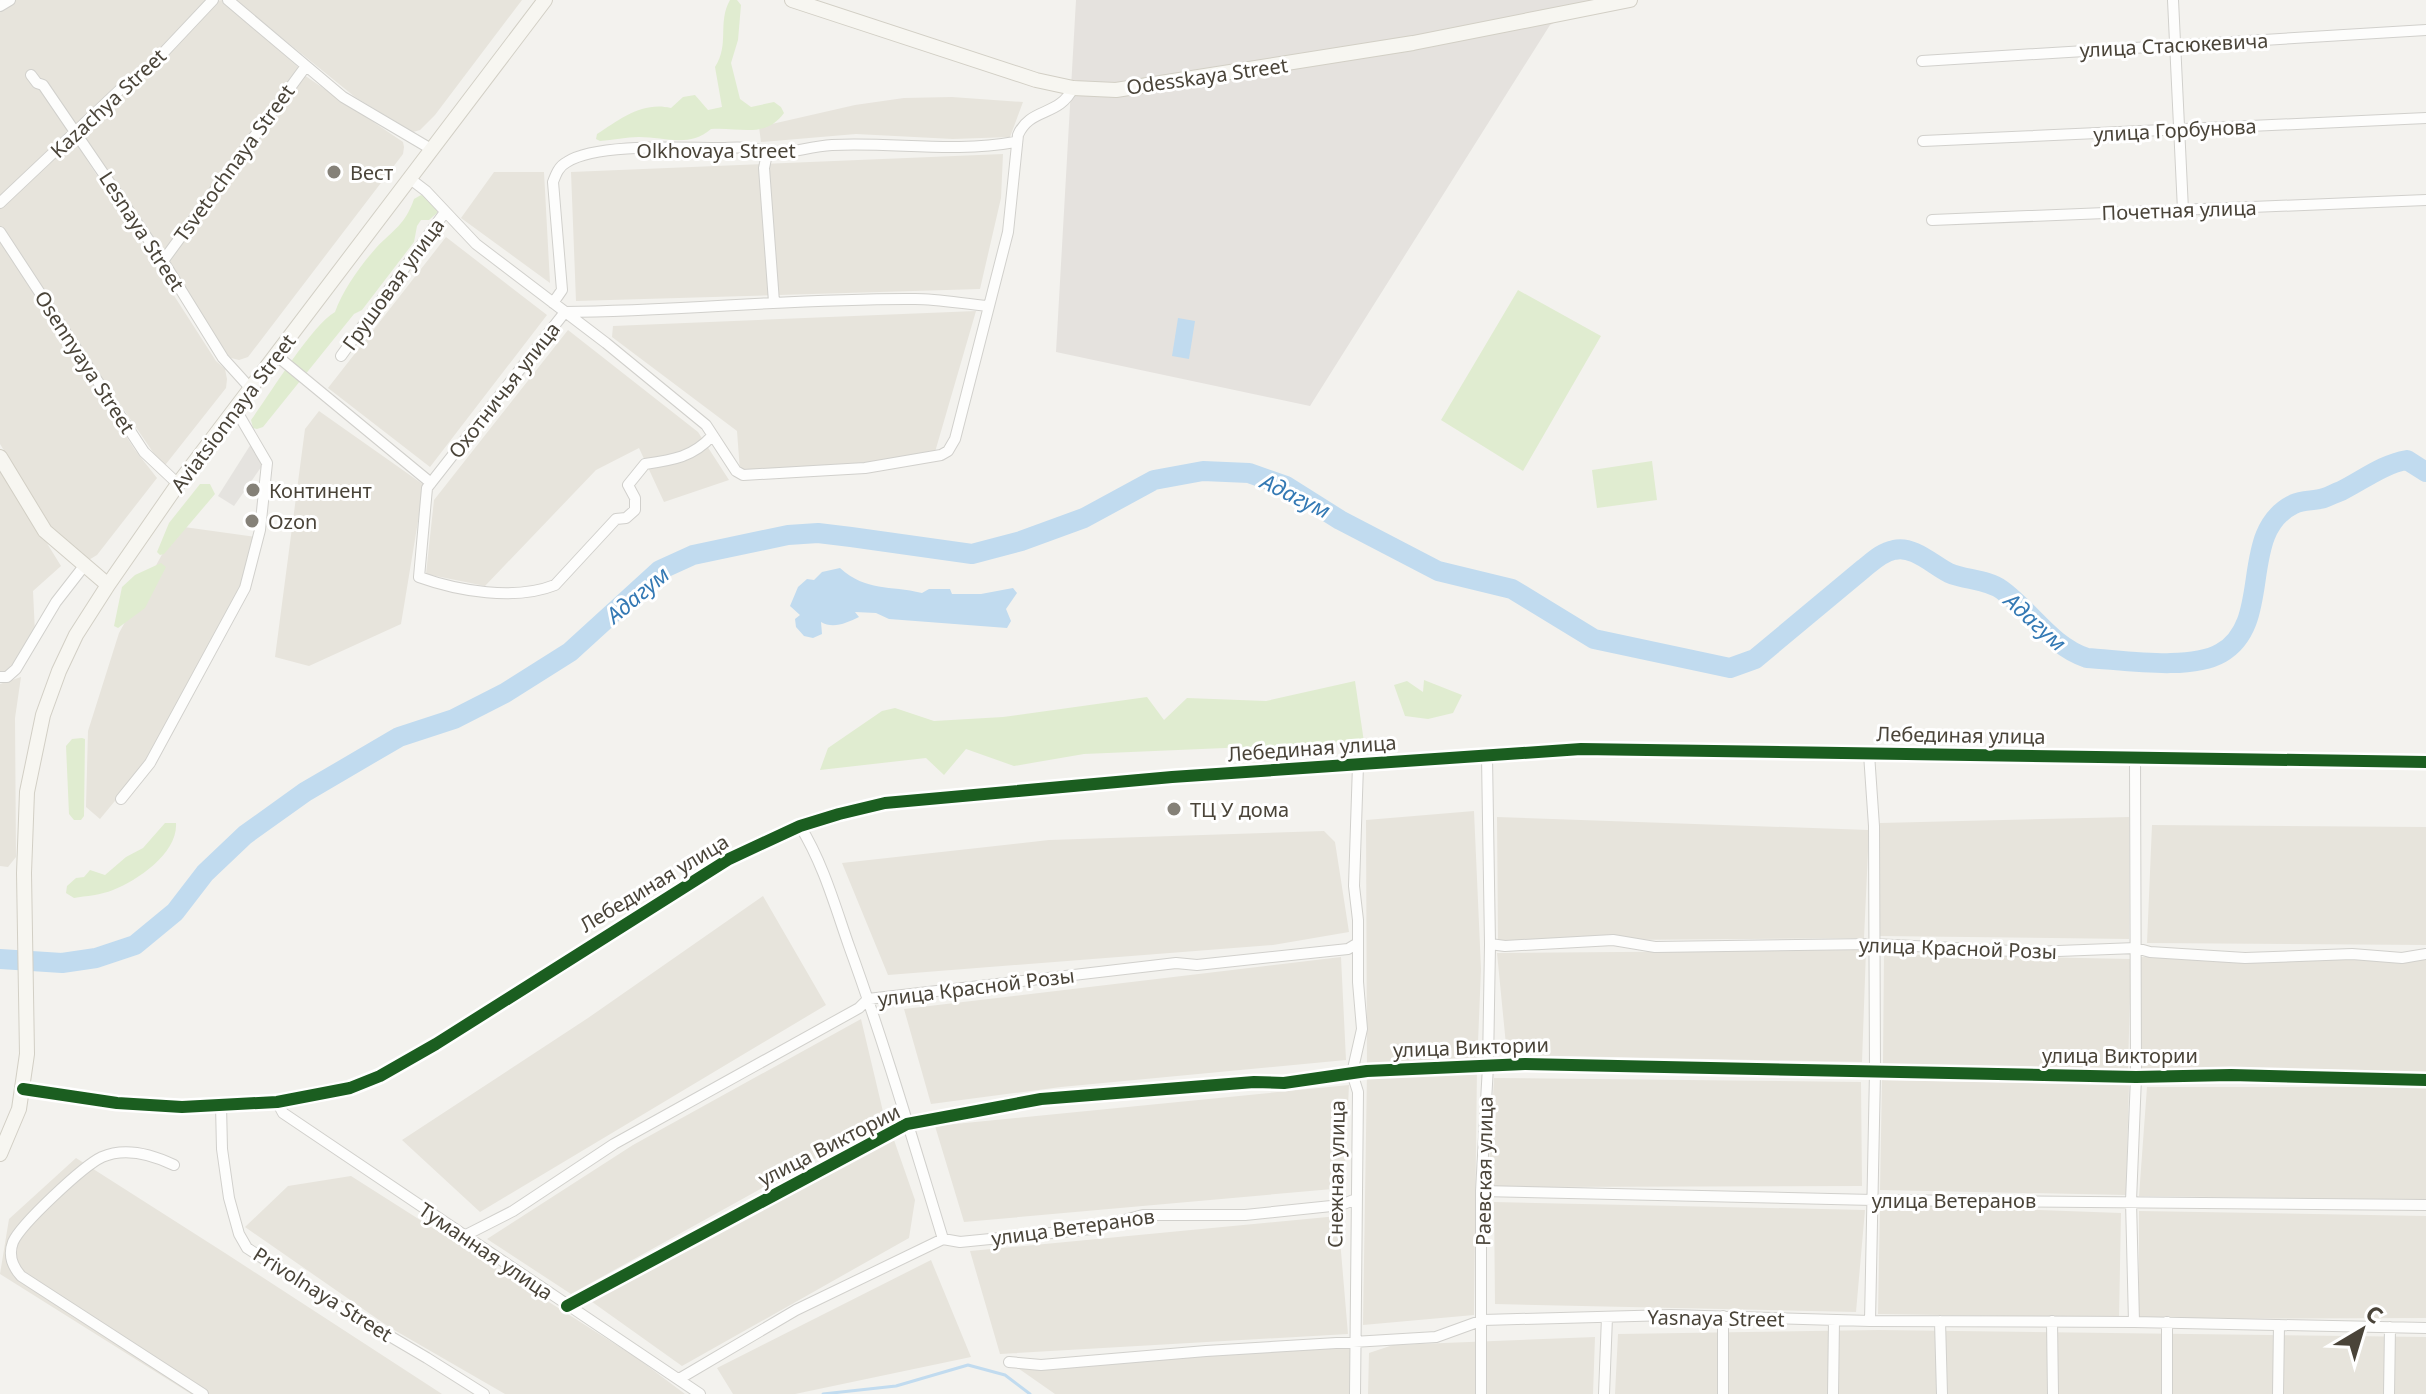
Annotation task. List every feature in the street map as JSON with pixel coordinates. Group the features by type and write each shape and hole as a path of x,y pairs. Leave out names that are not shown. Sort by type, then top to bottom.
{"main road":[{"name":"Aviatsionnaya Street","path":"0,1154 19,1109 27,1054 24,873 27,792 43,715 76,635 178,484 545,0"},
{"name":"Odesskaya Street","path":"792,0 1022,76 1073,88 1116,90 1413,43 1630,0"},
{"path":"0,457 45,531 108,585"}],"street":[{"path":"0,6 10,0"},
{"name":"Kazachya Street","path":"0,203 126,84 148,69 213,0"},
{"path":"228,0 343,97 431,149"},
{"path":"2173,0 2183,210"},
{"name":"улица Стасюкевича","path":"1922,61 2426,30"},
{"name":"Tsvetochnaya Street","path":"163,261 306,66"},
{"name":"Lesnaya Street","path":"31,75 43,85 76,132 163,261 223,358 252,390"},
{"path":"409,178 426,191 476,244 663,388 706,425 736,471 743,475 865,468 941,455 948,451 955,439 1008,232 1014,191 1015,142 1022,126 1031,117 1056,108 1068,99 1073,88"},
{"name":"улица Горбунова","path":"1923,141 2426,118"},
{"name":"Olkhovaya Street","path":"553,303 562,290 553,182 566,162 587,155 629,149 755,149 767,154 801,152 829,145 889,144 953,149 1015,142"},
{"path":"767,154 764,168 774,302"},
{"name":"Почетная улица","path":"1932,220 2426,200"},
{"name":"Грушовая улица","path":"341,356 445,212"},
{"name":"Osennyaya Street","path":"0,232 144,452 178,484"},
{"name":"Охотничья улица","path":"712,436 701,448 681,459 645,464 628,485 635,498 635,510 626,518 616,519 555,585 542,590 478,592 419,577 427,488 565,312 918,299 989,306"},
{"path":"277,356 431,483"},
{"path":"121,799 150,763 245,588 260,530 267,463 236,410"},
{"path":"0,677 7,677 16,669 56,602 84,566"},
{"name":"Лебединая улица","path":"23,1089 129,1104 182,1107 277,1102 350,1088 380,1076 729,859 800,826 885,803 1172,777 1581,749 2426,762"},
{"path":"1869,754 1874,826 1875,1072 1870,1321"},
{"path":"2134,1322 2131,1201 2136,1077 2135,756"},
{"name":"Раевская улица","path":"1481,1394 1481,1191 1488,1066 1490,944 1487,757"},
{"name":"Снежная улица","path":"1355,1394 1358,1092 1352,1073 1362,1029 1354,886 1358,765"},
{"path":"800,826 811,843 825,878 868,999 943,1239"},
{"name":"улица Красной Розы","path":"1490,944 1505,946 1613,940 1655,947 1874,944 2032,952 2136,948 2150,952 2245,958 2352,954 2402,958 2426,954"},
{"name":"улица Красной Розы","path":"464,1236 513,1211 614,1144 859,1008 868,999 1176,963 1197,965 1348,949 1358,943"},
{"name":"улица Виктории","path":"567,1306 907,1124 1041,1099 1254,1082 1284,1083 1352,1073 1547,1064 2426,1080"},
{"name":"Туманная улица","path":"277,1102 283,1113 700,1394"},
{"name":"Privolnaya Street","path":"221,1105 222,1149 229,1198 239,1234 247,1248 484,1394"},
{"path":"174,1165 130,1152 103,1157 68,1183 22,1227 13,1243 10,1257 14,1269 21,1276 203,1394"},
{"name":"улица Ветеранов","path":"1481,1191 1873,1200 2426,1205"},
{"name":"улица Ветеранов","path":"679,1379 796,1310 943,1239 960,1242 1091,1229 1143,1215 1245,1215 1341,1205 1356,1199"},
{"path":"1723,1316 1723,1394"},
{"name":"Yasnaya Street","path":"1009,1362 1041,1365 1436,1337 1483,1320 1607,1317 1723,1316 1870,1321 2167,1322 2426,1328"},
{"path":"1604,1394 1607,1317"},
{"path":"1833,1394 1834,1320"},
{"path":"1940,1321 1942,1394"},
{"path":"2052,1321 2053,1394"},
{"path":"2167,1322 2167,1394"},
{"path":"2278,1394 2279,1325"},
{"path":"2389,1394 2390,1327"}],"shaded area":[{"path":"16,0 210,0 149,62 128,76 0,200 0,10"},
{"path":"222,0 299,68 163,250 158,248 82,135 217,1"},
{"path":"235,0 522,0 435,115 420,130 413,132 355,97"},
{"path":"1076,0 1598,0 1550,25 1310,406 1056,352"},
{"path":"304,75 403,142 403,154 248,357 239,360 231,358 223,350 170,260"},
{"path":"952,97 1023,102 1010,137 953,139 856,134 761,142 759,127 855,105 904,98"},
{"path":"70,143 78,146 216,361 225,369 226,388 166,464 161,464 0,228 0,208"},
{"path":"1003,154 1001,198 980,289 576,301 571,172"},
{"path":"494,172 544,172 550,283 461,218"},
{"path":"446,237 547,315 430,467 328,388"},
{"path":"0,240 135,450 157,478 97,555 87,561 61,542 0,444"},
{"path":"976,311 935,452 861,466 740,471 737,431 612,337 613,326"},
{"path":"568,330 698,432 729,480 664,502 639,448 596,470 485,586 426,574 434,500"},
{"path":"319,411 424,485 401,624 309,666 275,657 305,429"},
{"path":"251,444 264,463 234,506 218,496"},
{"path":"0,467 61,566 33,591 35,633 11,668 4,672 0,672"},
{"path":"184,527 256,537 242,587 148,761 100,819 86,807 88,731 119,633 165,549"},
{"path":"21,677 15,718 16,857 8,867 0,866 0,684"},
{"path":"1474,811 1481,969 1474,1315 1363,1325 1367,1071 1366,820"},
{"path":"1497,817 1869,830 1864,938 1498,941"},
{"path":"2129,817 2129,939 1877,936 1880,823"},
{"path":"2152,825 2426,827 2426,945 2147,943"},
{"path":"1324,831 1335,842 1349,932 1273,945 888,975 842,863 1049,840"},
{"path":"763,896 826,1005 480,1212 402,1140 588,1018"},
{"path":"1866,950 1862,1062 1507,1055 1497,953"},
{"path":"1884,954 2131,959 2128,1069 1883,1064"},
{"path":"1341,957 1346,1060 1061,1087 931,1104 904,1009"},
{"path":"2140,957 2426,958 2426,1073 2141,1072"},
{"path":"861,1019 885,1120 571,1294 487,1239 633,1145"},
{"path":"1494,1078 1861,1082 1862,1186 1488,1187"},
{"path":"1882,1080 2129,1085 2126,1195 1880,1190"},
{"path":"1349,1085 1344,1188 964,1222 935,1126"},
{"path":"2147,1087 2426,1087 2426,1200 2139,1196"},
{"path":"894,1140 915,1200 909,1238 682,1366 588,1299"},
{"path":"76,1158 442,1394 191,1394 0,1274 9,1219"},
{"path":"351,1176 637,1358 685,1394 505,1394 389,1327 245,1227 288,1186"},
{"path":"1494,1202 1865,1210 1856,1312 1495,1304"},
{"path":"1880,1204 2121,1213 2119,1318 1878,1314"},
{"path":"2139,1211 2426,1216 2426,1318 2139,1319"},
{"path":"1338,1216 1348,1334 1000,1354 970,1251"},
{"path":"931,1260 971,1357 795,1394 733,1394 717,1368"},
{"path":"1879,1330 2426,1337 2426,1394 1615,1394 1618,1334"},
{"path":"1595,1337 1593,1394 1368,1394 1369,1353 1393,1345"},
{"path":"1356,1341 1355,1394 1055,1394 1009,1362"}],"green space":[{"path":"730,0 737,0 741,5 738,40 731,63 740,99 751,107 774,102 784,113 777,121 760,129 711,129 703,135 685,140 639,137 596,139 597,134 632,113 651,107 671,108 683,97 695,95 708,110 722,107 715,67 722,50 724,17"},
{"path":"421,195 427,197 437,213 429,220 421,220 414,242 362,310 354,314 263,427 253,428 251,420 291,362 314,331 335,312 358,270 403,221 414,199"},
{"path":"1518,290 1601,336 1523,471 1441,420"},
{"path":"1652,461 1657,500 1597,508 1592,470"},
{"path":"200,484 210,484 215,494 160,555 157,552 169,523"},
{"path":"161,563 166,567 145,608 118,628 114,626 122,587 135,575"},
{"path":"1424,680 1462,695 1453,713 1428,719 1405,716 1394,685 1407,681 1423,692"},
{"path":"1355,681 1364,742 1084,754 1014,766 966,749 944,775 926,758 820,770 828,748 882,711 895,708 934,721 1003,717 1147,697 1164,720 1187,698 1266,701"},
{"path":"72,739 85,739 84,816 81,820 74,820 69,814 66,746"},
{"path":"165,823 176,823 171,845 144,872 104,893 74,898 66,893 67,886 90,870 105,875 126,857 143,848"}],"water":[{"path":"1178,318 1195,321 1189,359 1172,356"},
{"path":"840,568 869,584 922,593 929,589 950,589 952,594 981,594 1013,588 1017,593 1006,609 1011,621 1007,628 889,619 876,613 855,612 859,617 835,625 821,622 822,634 813,638 804,636 796,627 795,619 800,615 790,606 798,587 807,579 814,580 822,572"}],"waterway":[{"name":"Адагум","path":"0,959 62,963 96,958 135,945 175,912 205,873 245,835 305,792 399,737 454,719 505,693 570,652 660,570 693,555 788,535 818,533 972,554 1021,541 1084,518 1154,480 1203,471 1249,473 1286,486 1340,520 1438,571 1512,589 1594,639 1730,668 1755,659 1874,560 1901,549 1916,553 1949,573 1996,586 2074,653 2087,658 2174,663 2208,658 2221,653 2237,639 2247,621 2260,555 2276,517 2294,504 2341,491 2398,462 2407,460 2426,472"},
{"path":"823,1394 896,1386 968,1365 1005,1375 1030,1394"}],"cycle path":[{"path":"23,1089 117,1103 182,1107 277,1102 350,1088 380,1076 436,1044 729,859 800,826 885,803 1172,777 1581,749 2426,762"},
{"path":"567,1306 907,1124 1041,1099 1254,1082 1284,1083 1367,1071 1525,1064 2426,1080"}],"place":[{"name":"Вест","path":"334,172"},
{"name":"Континент","path":"253,490"},
{"name":"Ozon","path":"252,521"},
{"name":"ТЦ У дома","path":"1174,809"}]}
